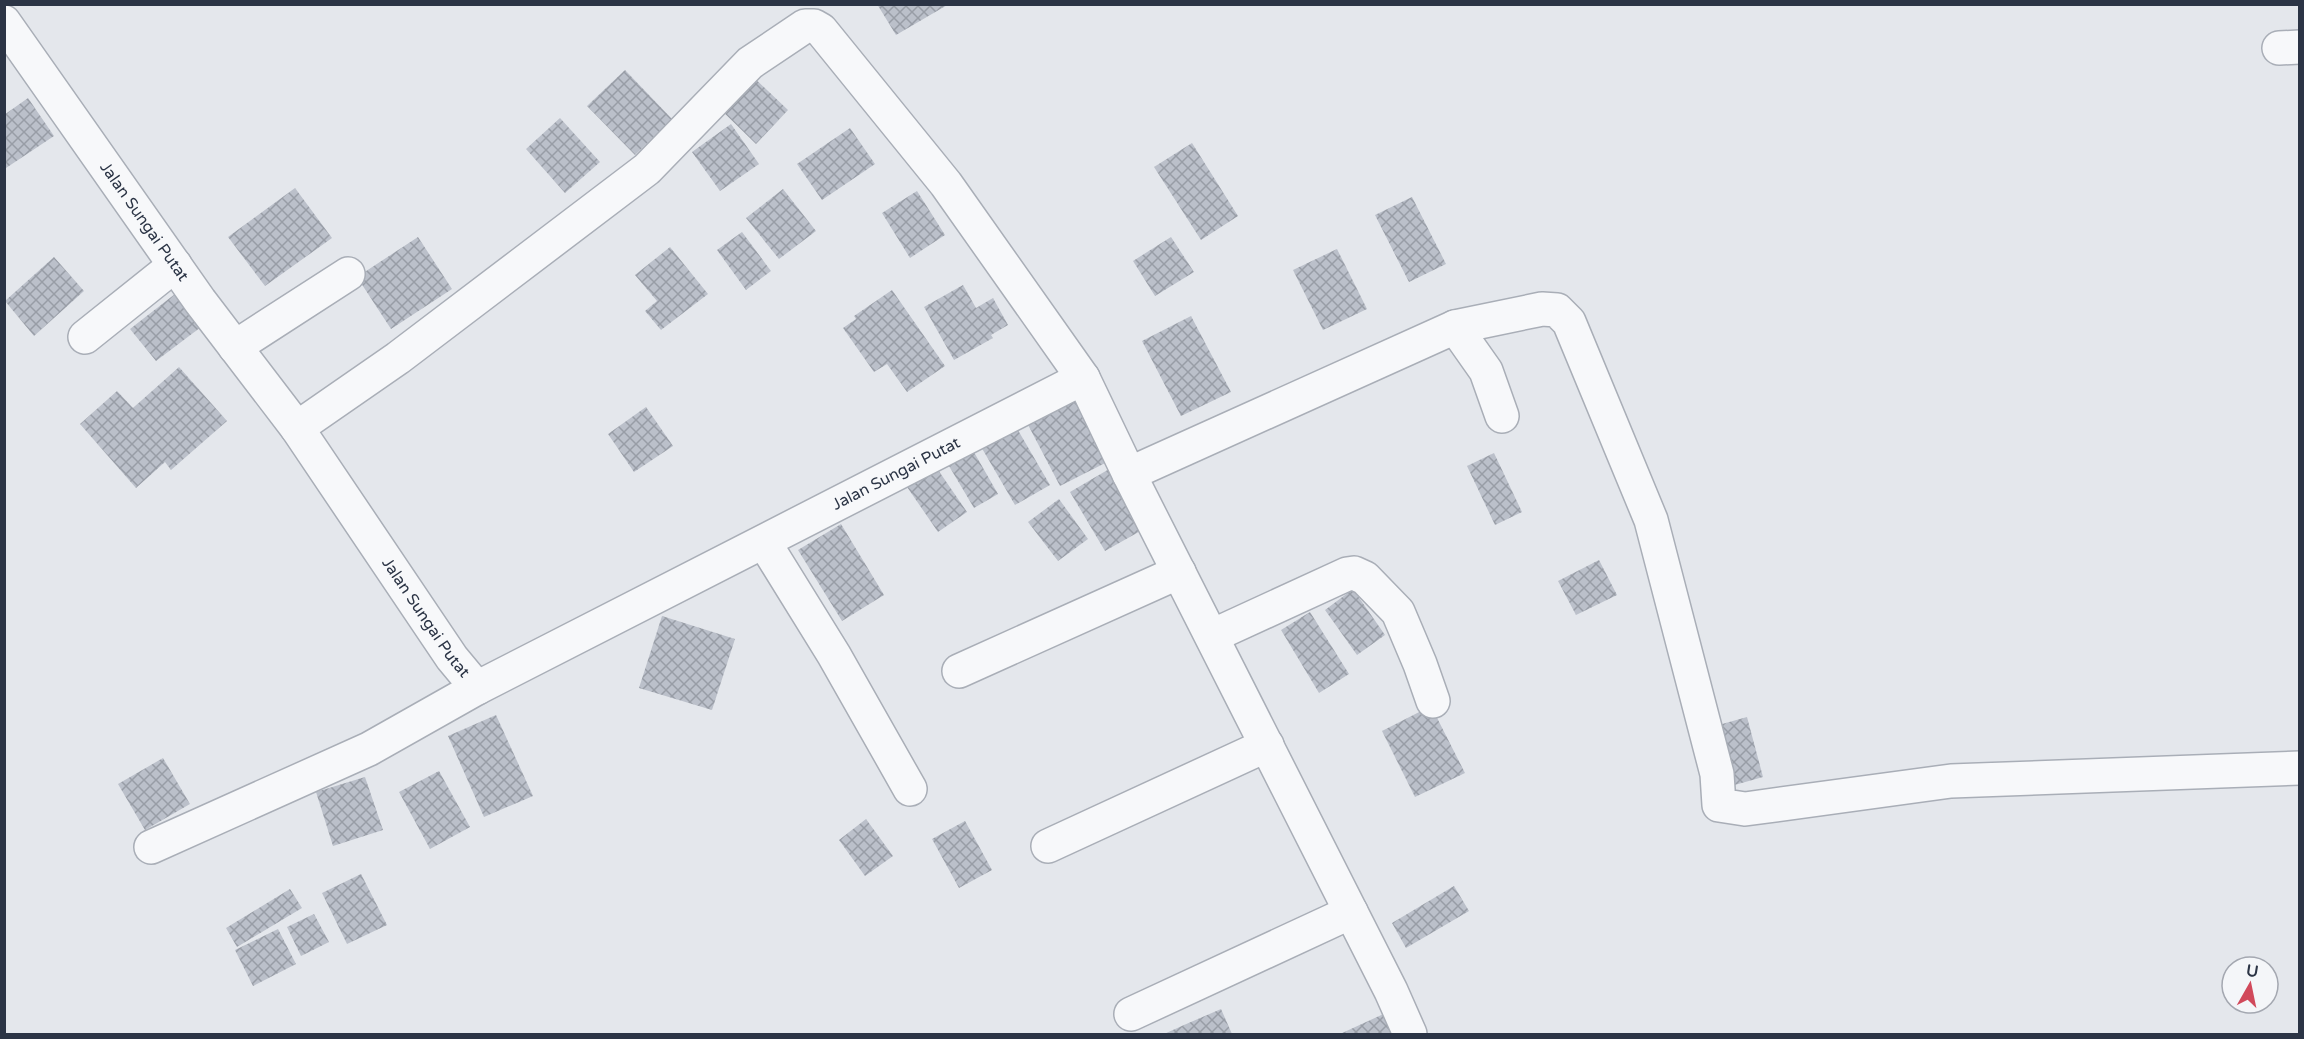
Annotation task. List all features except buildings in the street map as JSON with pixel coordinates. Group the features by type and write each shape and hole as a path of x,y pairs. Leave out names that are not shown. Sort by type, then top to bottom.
{"street":[{"name":"Jalan Sungai Putat","path":"4,22 175,265 297,428 452,658 477,688 1083,378"},
{"path":"297,428 398,358 647,169 750,63 805,26 810,25 821,30 946,184 1083,378 1129,474 1391,991 1410,1035"},
{"path":"85,338 175,265"},
{"path":"235,347 348,274"},
{"path":"1129,474 1455,327 1542,309 1557,310 1569,322 1652,520 1717,774 1719,805 1744,809 1951,781 2300,768"},
{"path":"1455,327 1485,371 1503,416"},
{"path":"764,542 834,655 910,789"},
{"path":"959,671 1179,572"},
{"path":"1212,636 1347,574 1359,574 1398,612 1433,701"},
{"path":"151,847 369,749 477,688"},
{"path":"1048,846 1267,745"},
{"path":"1131,1014 1351,912"}]}
